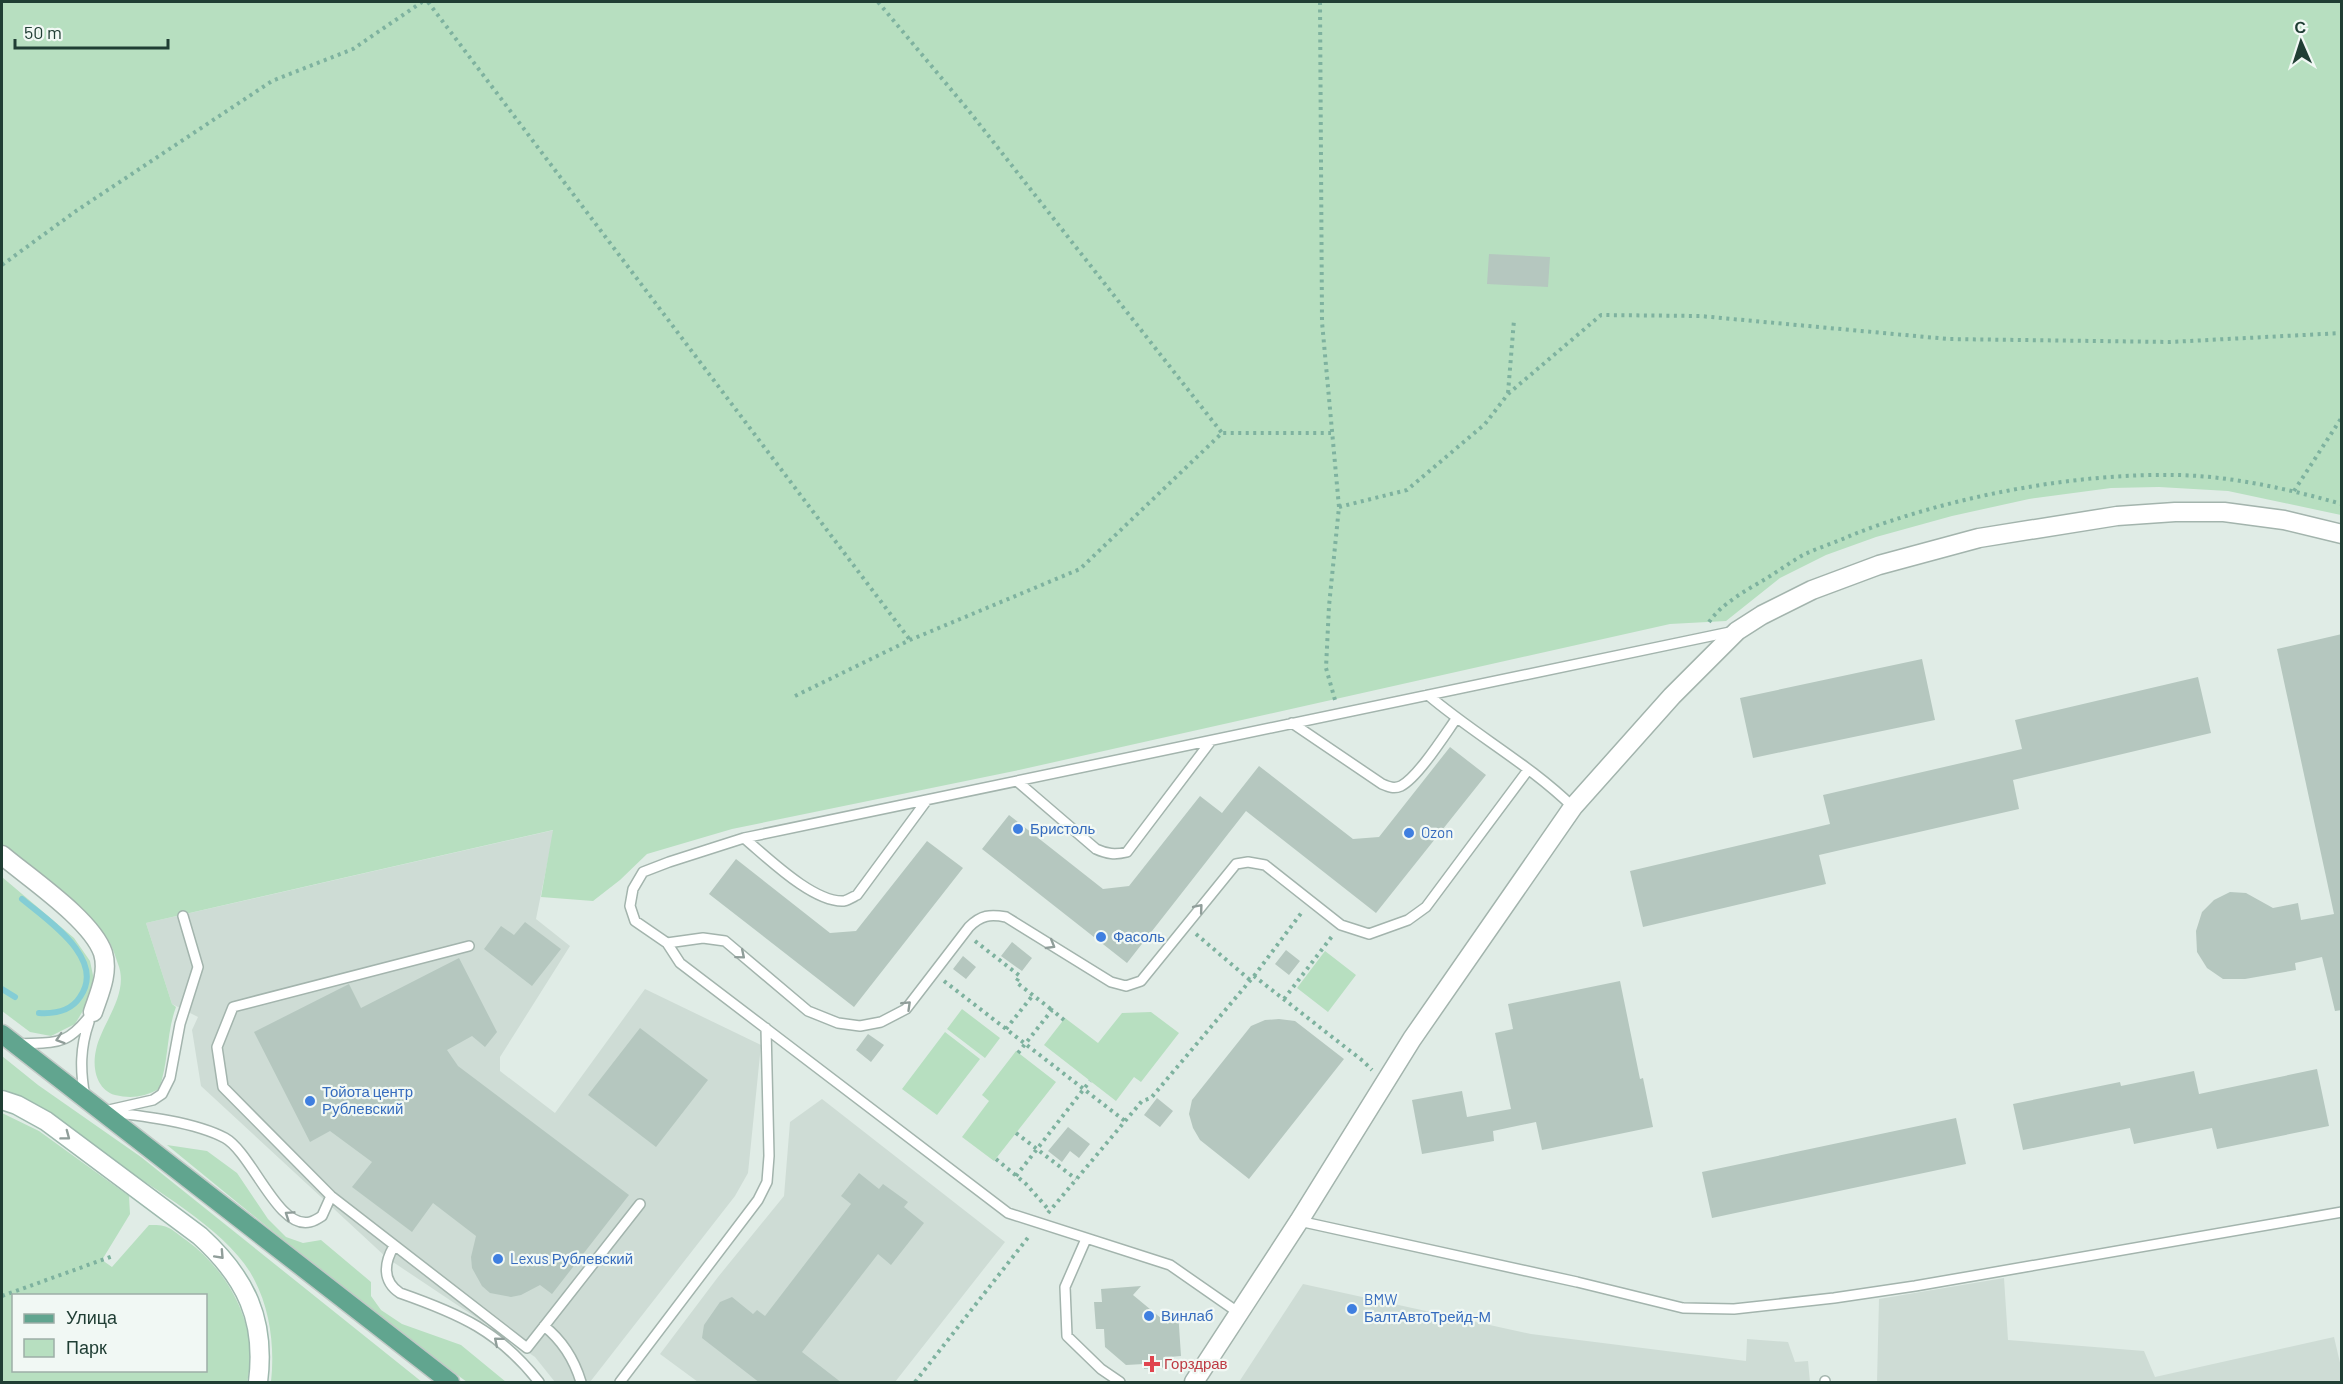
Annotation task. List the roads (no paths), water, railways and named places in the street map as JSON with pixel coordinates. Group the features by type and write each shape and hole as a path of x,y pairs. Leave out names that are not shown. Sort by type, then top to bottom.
{"main road":[{"path":"8,1039 450,1383"}],"street":[{"path":"1194,1383 1299,1221 1412,1039 1573,807 1672,696 1737,631 1762,615 1812,590 1879,565 1979,538 2117,516 2175,512 2223,512 2284,520 2342,534"},
{"path":"2,855 95,936 103,955 104,970 93,1012"},
{"path":"2,1100 46,1121 200,1236 220,1255 237,1275 250,1301 256,1320 261,1358 258,1383"}],"lane":[{"path":"1239,1313 1170,1265 1008,1214 680,963 667,943 635,921 630,906 633,889 643,872 744,838 1737,631"},
{"path":"1428,695 1456,719 1548,783 1573,807"},
{"path":"1292,723 1391,788 1400,786 1413,777 1456,719"},
{"path":"1018,782 1096,849 1107,854 1118,854 1127,852 1211,741"},
{"path":"667,943 703,938 725,941 808,1011 838,1023 860,1026 881,1022 906,1009 976,919 990,914 1006,917 1111,982 1126,986 1141,981 1236,864 1248,861 1265,865 1341,925 1369,934 1408,920 1426,907 1528,770"},
{"path":"744,838 805,886 825,898 846,901 857,895 927,800"},
{"path":"100,1111 153,1100 162,1094 170,1078 180,1024 198,967 183,916"},
{"path":"469,946 233,1007 217,1047 223,1088 331,1196 527,1348 640,1204"},
{"path":"8,1039 58,1042 78,1031 93,1012"},
{"path":"85,1099 80,1068 81,1050 93,1012"},
{"path":"620,1383 758,1200 767,1182 769,1156 766,1028"},
{"path":"100,1111 156,1119 208,1131 228,1139 244,1155 281,1210 292,1219 308,1223 322,1216 331,1196"},
{"path":"1299,1221 1404,1246 1577,1282 1683,1308 1734,1308 1834,1298 1916,1286 2342,1212"},
{"path":"1086,1239 1065,1287 1067,1336 1101,1369 1120,1383"},
{"path":"394,1246 387,1258 386,1267 387,1278 392,1287 400,1293 469,1320 494,1337 525,1364 539,1383"},
{"path":"544,1326 559,1338 566,1348 581,1383"}],"waterway":[{"path":"22,899 70,942 80,955 86,969 86,983 80,997 72,1006 62,1011 39,1013"},
{"path":"2,989 15,997"}],"place":[{"name":"Бристоль","path":"1018,829"},
{"name":"Ozon","path":"1409,833"},
{"name":"Фасоль","path":"1101,937"},
{"name":"Тойота центр Рублевский","path":"310,1101"},
{"name":"Lexus Рублевский","path":"498,1259"},
{"name":"BMW БалтАвтоТрейд-М","path":"1352,1309"},
{"name":"Винлаб","path":"1149,1316"},
{"name":"Горздрав","path":"1152,1364"}]}
